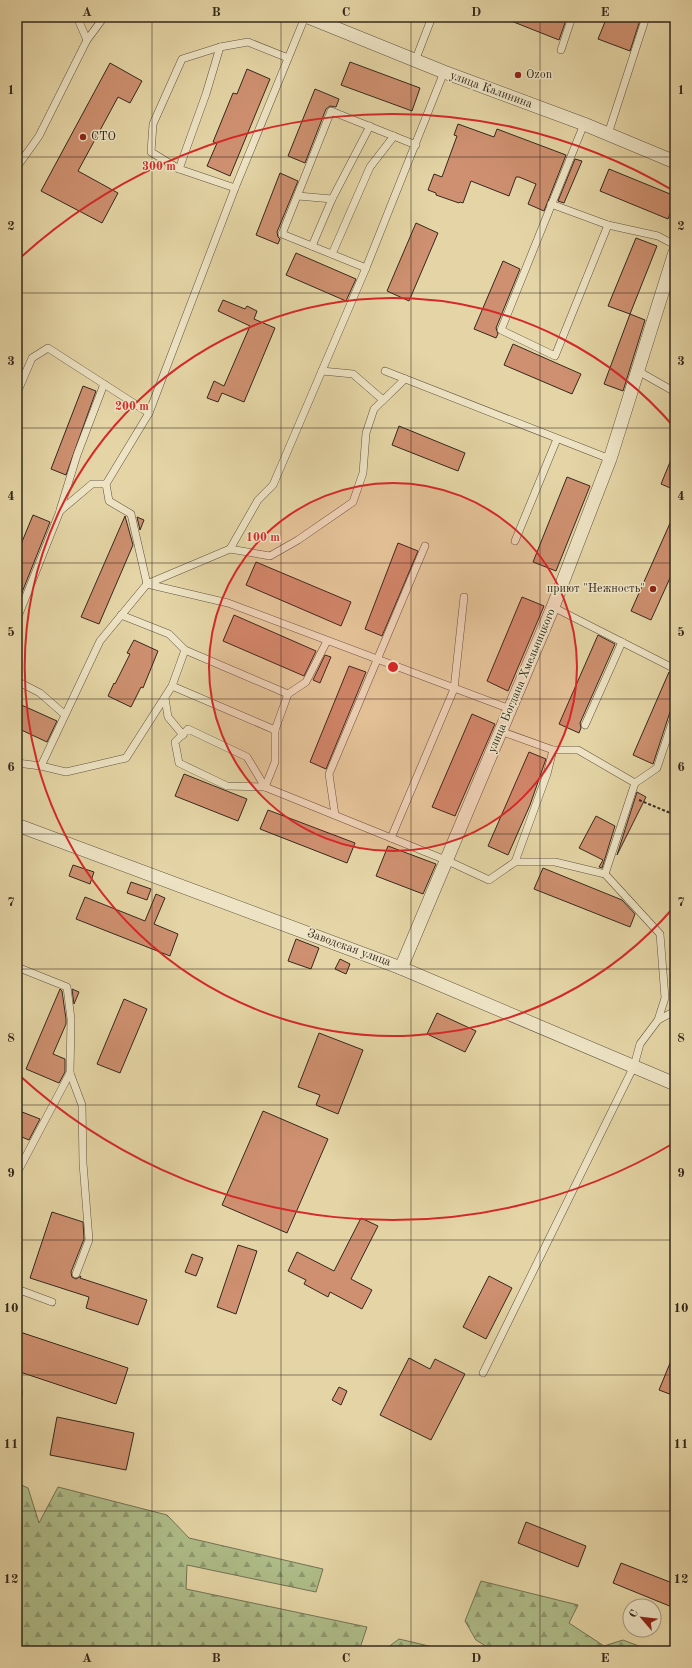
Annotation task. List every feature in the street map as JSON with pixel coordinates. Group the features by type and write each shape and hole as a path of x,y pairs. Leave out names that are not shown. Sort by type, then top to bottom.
{"street":[{"name":"улица Калинина","path":"308,17 415,61 584,124 675,162"},
{"name":"улица Богдана Хмельницкого","path":"401,968 448,861 500,731 553,607 610,460 675,252"},
{"name":"Заводская улица","path":"17,825 401,968 675,1084"}],"lane":[{"path":"77,17 87,40"},
{"path":"17,167 39,136 87,40 104,17"},
{"path":"147,584 131,514 109,501 106,484 149,413 235,188 305,17"},
{"path":"415,61 432,17"},
{"path":"561,50 572,17"},
{"path":"608,134 646,17"},
{"path":"235,188 179,169 151,152 153,124 182,59 220,47 248,42 288,58"},
{"path":"179,169 206,94 220,47"},
{"path":"230,549 258,500 273,485 366,268 444,72"},
{"path":"366,268 282,234 331,111 416,145"},
{"path":"584,124 500,330 555,356 608,225"},
{"path":"312,246 332,199 370,126"},
{"path":"332,254 370,167 394,136"},
{"path":"298,196 332,199"},
{"path":"551,204 608,225 658,236 675,245"},
{"path":"17,393 32,358 48,348 149,413"},
{"path":"322,370 353,374 383,400"},
{"path":"385,371 610,460"},
{"path":"638,371 675,392"},
{"path":"41,766 64,714 100,641 147,584 230,549 270,556 298,540 353,502 363,473 366,433 374,409 405,379"},
{"path":"17,619 60,511 77,455 104,384"},
{"path":"516,541 557,439"},
{"path":"60,511 92,484 106,484"},
{"path":"335,815 329,774 425,546"},
{"path":"147,584 228,603 510,709"},
{"path":"391,838 454,689 464,597"},
{"path":"553,607 675,669"},
{"path":"121,615 169,634 185,650 288,694"},
{"path":"265,787 275,762 275,730 288,694 306,682 327,641"},
{"path":"585,725 622,642"},
{"path":"17,763 41,766 66,772 126,758 172,686 185,650"},
{"path":"17,681 40,693 64,714"},
{"path":"172,686 275,730"},
{"path":"165,698 168,718 182,734"},
{"path":"605,874 635,783 657,768 675,714"},
{"path":"265,787 247,757 188,729 175,742 180,763 227,786 265,787 448,861 489,880 515,862 555,862 605,874 660,934 665,998 658,1020 640,1044 634,1066 484,1373"},
{"path":"500,731 553,750 578,750 635,783"},
{"path":"515,862 547,774 553,750"},
{"path":"17,967 67,987 71,1019 70,1073 82,1105 83,1163 89,1240 76,1274"},
{"path":"658,1020 675,1010"},
{"path":"17,1173 70,1073"},
{"path":"17,1289 52,1302"},
{"path":"17,1391 20,1392 17,1398"}],"path":[{"path":"630,797 675,815"}],"green space":[{"path":"17,1483 28,1488 39,1523 58,1487 167,1515 189,1538 323,1569 316,1592 187,1565 186,1589 367,1627 359,1651 17,1651"},
{"path":"481,1581 578,1605 569,1623 604,1646 623,1640 652,1651 539,1651 532,1646 529,1651 492,1650 476,1640 465,1621"},
{"path":"399,1639 450,1651 383,1651"}],"building":[{"path":"501,17 567,17 559,40"},
{"path":"607,17 641,17 630,51 598,39"},
{"path":"350,62 420,88 412,111 341,85"},
{"name":"СТО","path":"110,63 142,81 130,103 118,97 78,171 118,193 102,223 41,191"},
{"path":"247,69 270,79 230,176 207,166 217,143 213,142 233,93 237,94"},
{"path":"315,89 339,99 336,107 330,106 326,109 305,163 288,156"},
{"path":"458,124 494,137 497,129 566,155 544,211 528,204 536,184 519,177 516,177 509,196 471,181 463,203 436,195 436,193 428,190 434,174 442,177 457,136 454,135"},
{"path":"575,159 582,161 564,203 558,201"},
{"path":"609,169 675,196 675,201 668,219 600,191"},
{"path":"280,173 298,181 277,232 280,239 278,244 256,235"},
{"path":"416,223 438,233 409,301 387,291"},
{"path":"636,238 657,246 630,314 608,306"},
{"path":"296,253 356,279 346,301 286,275"},
{"path":"503,261 520,269 496,328 498,334 496,338 474,329"},
{"path":"223,300 245,309 247,306 257,311 254,319 275,328 244,402 222,393 218,402 207,398 214,381 224,386 250,326 218,311"},
{"path":"630,314 645,320 623,391 604,384"},
{"path":"513,344 581,374 572,394 504,365"},
{"path":"83,386 96,391 66,475 51,469"},
{"path":"399,426 465,453 458,471 392,445"},
{"path":"675,450 675,490 661,484"},
{"path":"567,477 590,486 556,571 533,562"},
{"name":"приют \"Нежность\"","path":"675,512 675,567 651,620 631,611"},
{"path":"33,515 50,522 17,605 17,554"},
{"path":"125,516 133,545 99,624 81,617"},
{"path":"137,517 144,520 140,530"},
{"path":"398,543 418,551 382,636 365,629"},
{"path":"256,562 351,602 341,626 246,585"},
{"path":"522,597 544,606 508,691 487,681"},
{"path":"234,615 316,651 304,676 223,641"},
{"path":"598,635 615,644 580,723 581,728 579,733 559,724"},
{"path":"134,640 158,651 143,688 141,687 131,707 108,696 130,654 127,653"},
{"path":"325,655 331,657 320,683 313,680"},
{"path":"349,666 366,672 326,769 310,762"},
{"path":"669,672 675,674 675,709 670,712 653,764 633,755"},
{"path":"17,703 57,721 47,742 17,728"},
{"path":"472,714 495,724 455,816 432,807"},
{"path":"529,752 546,759 530,805 508,855 488,846"},
{"path":"184,774 247,799 238,821 175,796"},
{"path":"637,792 646,797 617,855"},
{"path":"268,810 355,843 347,863 260,829"},
{"path":"596,816 615,826 602,868 599,867 603,860 579,848"},
{"path":"388,846 436,864 423,894 376,876"},
{"path":"73,865 94,872 90,884 69,876"},
{"path":"543,868 622,900 635,914 630,927 534,889"},
{"path":"131,882 151,889 147,900 127,893"},
{"path":"156,894 165,898 154,924 178,934 170,956 76,919 85,897 145,921"},
{"path":"296,939 319,948 311,969 288,961"},
{"path":"340,959 350,964 346,974 335,969"},
{"path":"60,989 62,991 66,1024 53,1054 65,1059 65,1072 59,1083 26,1069"},
{"path":"72,989 79,992 74,1004"},
{"path":"124,999 147,1009 120,1073 97,1064"},
{"path":"437,1013 476,1031 465,1052 427,1034"},
{"path":"319,1033 363,1050 338,1114 316,1105 320,1095 298,1087"},
{"path":"17,1110 40,1119 29,1140 17,1135"},
{"path":"263,1111 328,1139 287,1233 222,1205"},
{"path":"52,1212 83,1222 84,1239 71,1272 72,1277 76,1279 81,1276 80,1278 147,1300 138,1325 86,1308 89,1297 30,1278"},
{"path":"361,1218 378,1226 351,1279 372,1290 362,1309 330,1292 328,1297 304,1284 306,1280 288,1271 297,1252 334,1271"},
{"path":"238,1245 257,1251 236,1314 217,1307"},
{"path":"192,1254 203,1258 196,1276 185,1272"},
{"path":"489,1276 512,1288 486,1339 463,1327"},
{"path":"17,1331 128,1368 116,1404 17,1371"},
{"path":"675,1351 675,1396 659,1390"},
{"path":"409,1358 430,1369 435,1359 465,1374 431,1440 380,1415"},
{"path":"339,1387 347,1391 341,1405 332,1400"},
{"path":"57,1417 134,1433 126,1470 50,1455"},
{"path":"526,1522 586,1546 578,1567 518,1543"},
{"path":"621,1563 675,1584 675,1600 672,1607 662,1603 662,1598 650,1598 613,1583"}],"place":[{"name":"Ozon","path":"518,75"},
{"name":"СТО","path":"83,137"},
{"name":"приют \"Нежность\"","path":"653,589"}]}
